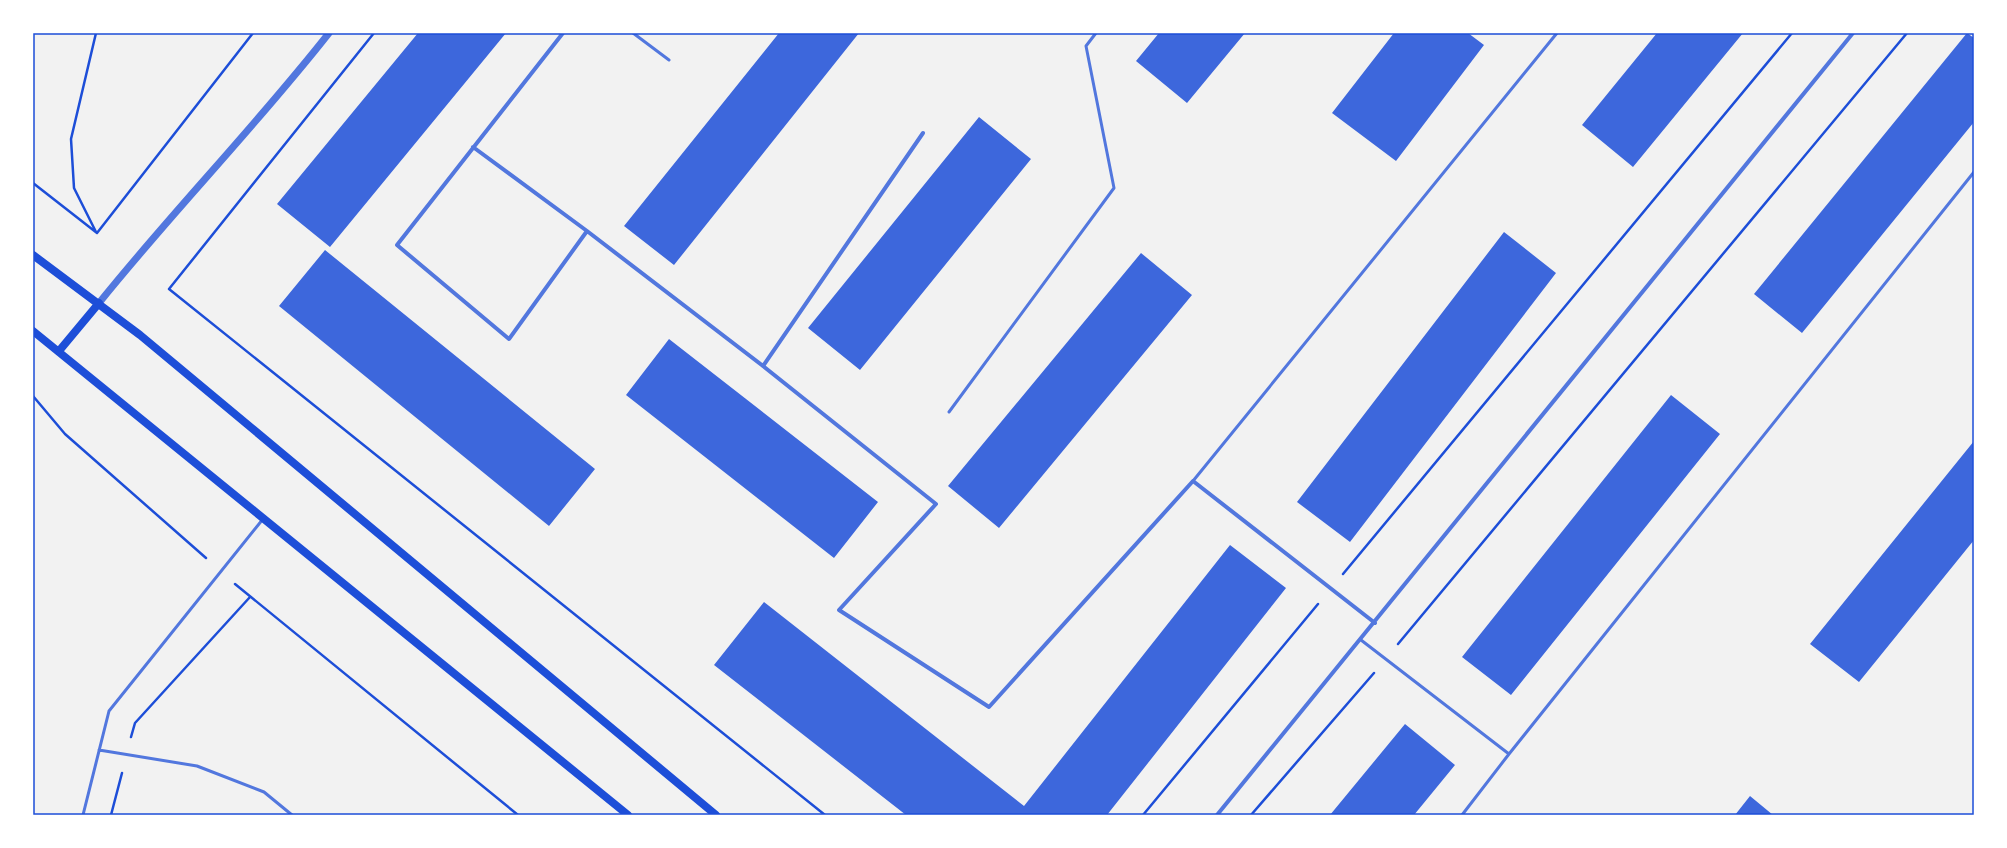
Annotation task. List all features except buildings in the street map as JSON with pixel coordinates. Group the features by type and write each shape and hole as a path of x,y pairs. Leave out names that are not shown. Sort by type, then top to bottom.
{"main road":[{"path":"33,255 98,303 716,815"},
{"path":"59,351 98,303"},
{"path":"33,331 628,815"}],"street":[{"path":"98,303 132,261 290,82 329,33"},
{"path":"563,33 397,245 509,339 587,231"},
{"path":"1217,815 1361,640 1853,33"},
{"path":"763,366 923,133"},
{"path":"473,147 587,231 763,366 936,504 839,610 989,707 1194,481 1375,622"}],"lane":[{"path":"633,33 669,60"},
{"path":"949,412 1114,188 1086,46 1096,33"},
{"path":"1194,481 1557,33"},
{"path":"1462,815 1509,754 1974,172"},
{"path":"83,815 109,710 264,518"},
{"path":"1361,640 1509,754"},
{"path":"99,750 197,766 264,792 292,815"}],"path":[{"path":"96,33 71,139 74,188 97,234"},
{"path":"97,234 253,33"},
{"path":"374,33 169,289 825,815"},
{"path":"1144,815 1792,33"},
{"path":"1251,815 1385,659 1907,33"},
{"path":"33,183 97,234"},
{"path":"33,396 65,434 221,571 518,815"},
{"path":"111,815 135,723 250,596"}]}
